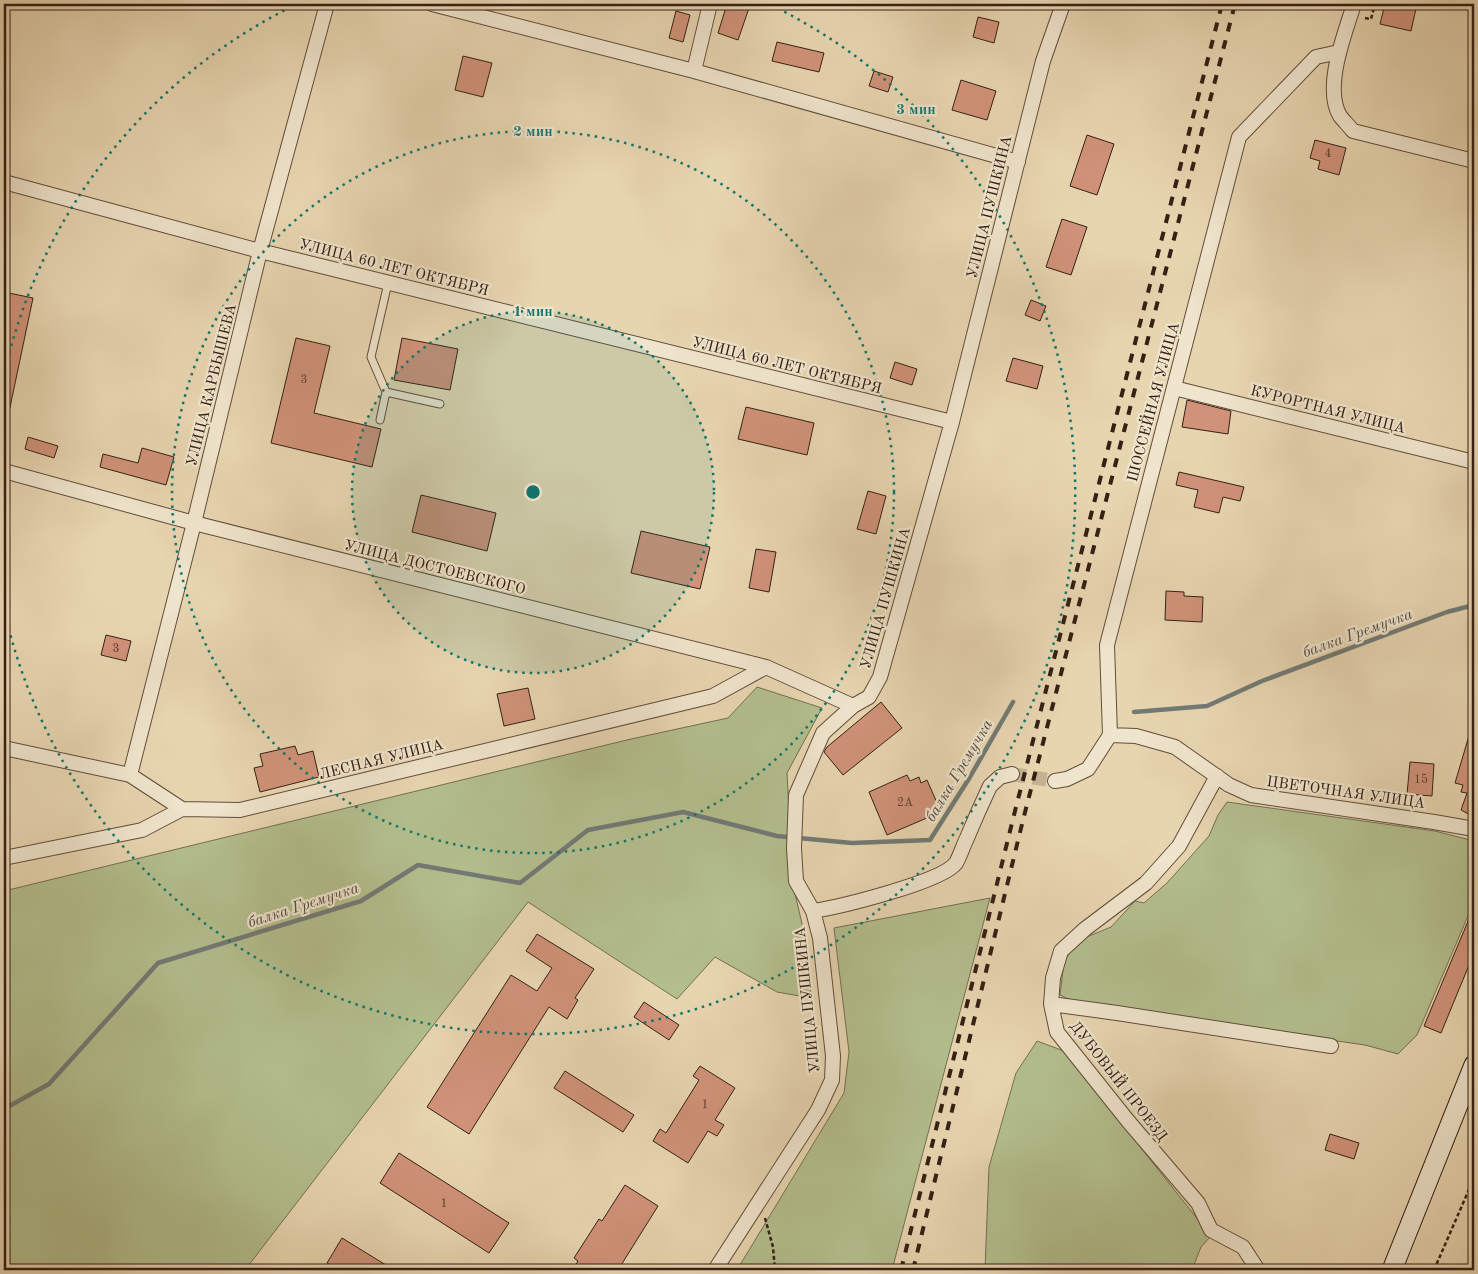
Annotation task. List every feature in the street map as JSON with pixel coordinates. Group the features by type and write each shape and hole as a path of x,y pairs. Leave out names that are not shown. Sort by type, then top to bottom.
{"main road":[{"path":"1392,1270 1474,1065"}],"street":[{"name":"УЛИЦА КАРБЫШЕВА","path":"130,775 260,251 327,4"},
{"path":"432,4 694,71 1018,162"},
{"path":"694,71 710,4"},
{"name":"УЛИЦА ПУШКИНА","path":"715,1270 818,1110 832,1080 833,1056 821,947 813,911 796,881 794,828 796,795 823,733 853,706 869,697 880,677 952,422 1043,61 1063,4"},
{"path":"1354,4 1334,80 1335,97 1340,116 1353,131 1474,160"},
{"name":"ШОССЕЙНАЯ УЛИЦА","path":"1110,735 1107,645 1239,137 1316,57 1340,52"},
{"name":"УЛИЦА 60 ЛЕТ ОКТЯБРЯ","path":"4,182 260,251 952,422"},
{"name":"КУРОРТНАЯ УЛИЦА","path":"1174,388 1474,462"},
{"name":"УЛИЦА ДОСТОЕВСКОГО","path":"4,471 194,523 766,667 853,706"},
{"name":"ЛЕСНАЯ УЛИЦА","path":"182,809 240,810 713,696 766,667"},
{"path":"1055,781 1067,779 1088,769 1110,735"},
{"name":"ЦВЕТОЧНАЯ УЛИЦА","path":"1110,735 1136,736 1175,747 1229,784 1251,795 1474,829"},
{"path":"4,748 130,775 182,809 142,830 4,858"},
{"path":"813,911 829,909 877,896 933,878 944,872 955,864 990,786 1000,777 1012,774"},
{"path":"1051,1004 1053,978 1061,950 1146,882 1180,846 1217,776"},
{"name":"ДУБОВЫЙ ПРОЕЗД","path":"1258,1270 1243,1247 1211,1230 1198,1203 1128,1121 1057,1032 1051,1004 1331,1046"}],"lane":[{"path":"380,420 386,392 371,357 388,283"},
{"path":"386,392 440,404"}],"path":[{"path":"1371,19 1375,4"},
{"path":"1434,1270 1474,1178"},
{"path":"761,1199 773,1247 775,1270"}],"green space":[{"path":"757,687 822,708 787,773 793,885 806,941 811,998 777,992 715,957 677,999 528,902 245,1270 4,1270 4,891 631,739 728,718"},
{"path":"1227,802 1435,831 1474,841 1474,902 1417,1035 1398,1054 1365,1045 1079,1004 1060,995 1064,962 1077,941 1111,927 1135,901 1144,903 1167,883 1209,836 1218,815"},
{"path":"990,898 892,1270 737,1270 844,1093 849,1052 834,928"},
{"path":"1037,1041 1064,1051 1211,1236 1201,1247 1192,1270 985,1270 989,1167 1016,1073"}],"building":[{"path":"727,4 737,4 749,8 738,40 718,33"},
{"path":"1385,4 1417,4 1411,31 1380,24"},
{"path":"676,11 690,15 683,42 669,38"},
{"path":"978,17 999,22 994,43 973,37"},
{"path":"777,42 824,53 819,72 772,61"},
{"path":"463,56 492,63 483,97 455,90"},
{"path":"874,71 893,77 888,92 869,86"},
{"path":"961,80 996,91 987,120 952,110"},
{"path":"1087,135 1114,144 1097,195 1070,186"},
{"path":"1315,140 1346,148 1339,175 1318,169 1320,161 1310,158"},
{"path":"1062,219 1087,227 1071,275 1046,267"},
{"path":"4,292 33,298 9,412 4,412"},
{"path":"1031,300 1046,306 1040,321 1025,315"},
{"path":"296,338 330,346 314,413 381,429 372,467 271,443"},
{"path":"402,338 458,349 450,390 394,380"},
{"path":"1013,358 1043,366 1037,389 1006,381"},
{"path":"895,362 917,369 912,385 890,378"},
{"path":"1187,400 1231,411 1228,434 1182,427"},
{"path":"746,407 814,423 807,455 738,439"},
{"path":"28,437 58,446 54,458 25,449"},
{"path":"142,448 174,457 166,485 100,467 103,454 138,463"},
{"path":"1179,472 1244,487 1240,501 1223,497 1219,513 1194,507 1198,490 1176,485"},
{"path":"868,491 886,496 876,534 857,529"},
{"path":"421,495 496,513 487,551 412,532"},
{"path":"641,531 710,547 700,589 631,573"},
{"path":"756,549 776,552 769,592 749,588"},
{"path":"1166,591 1184,592 1184,596 1203,597 1202,622 1165,620"},
{"path":"106,635 131,641 126,661 101,655"},
{"path":"528,688 535,719 504,726 497,694"},
{"path":"881,702 902,728 843,775 824,752 827,747"},
{"path":"1471,729 1474,730 1474,817 1461,810 1467,793 1461,792 1463,785 1455,783"},
{"path":"295,746 298,755 313,751 319,777 260,792 254,768 263,766 260,754"},
{"path":"1410,762 1434,764 1432,796 1407,794"},
{"path":"907,775 910,781 919,777 921,783 927,780 941,812 887,835 869,792"},
{"path":"1474,907 1474,953 1441,1033 1424,1026"},
{"path":"537,934 594,969 575,998 578,1000 567,1019 549,1007 469,1134 427,1107 511,975 537,991 552,968 526,951"},
{"path":"644,1002 679,1025 669,1040 634,1017"},
{"path":"700,1066 735,1088 715,1120 724,1125 717,1136 708,1131 688,1163 653,1141 660,1129 666,1133 699,1080 693,1076"},
{"path":"565,1071 634,1115 623,1132 554,1088"},
{"path":"1330,1134 1359,1143 1354,1159 1325,1150"},
{"path":"399,1153 509,1223 489,1253 380,1183"},
{"path":"625,1185 658,1206 618,1270 572,1270 578,1261 574,1258 599,1219 602,1221"},
{"path":"342,1238 394,1270 339,1270 327,1263"}],"waterway":[{"name":"балка Гремучка","path":"1134,712 1207,706 1262,681 1447,612 1474,605"},
{"name":"балка Гремучка","path":"4,1109 49,1084 158,963 361,901 418,865 520,883 588,830 683,812 777,836 852,843 930,840 970,777 1013,702"}],"tunnel":[{"path":"1012,774 1055,781"}],"railway":[{"path":"901,1270 1015,811 1222,4"},
{"path":"913,1270 1024,816 1235,4"}]}
